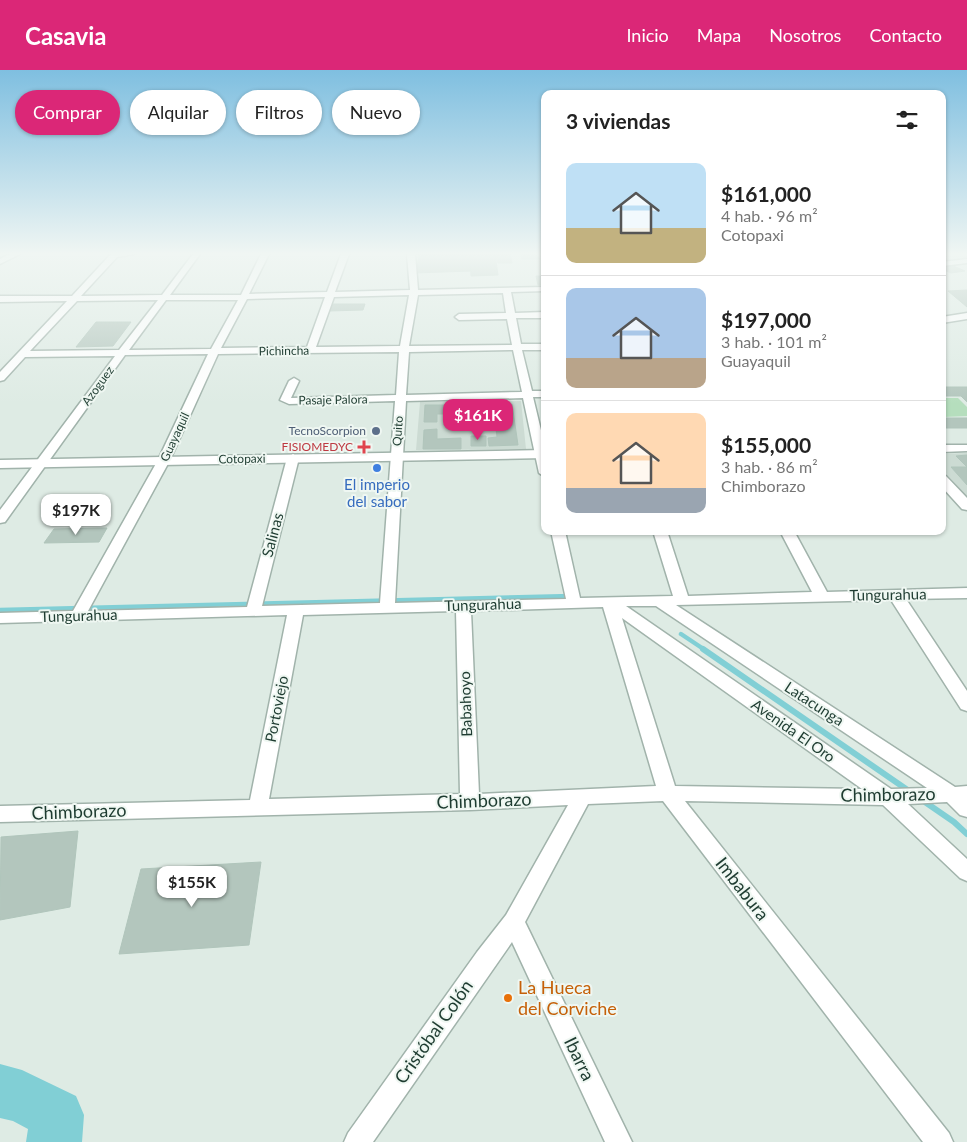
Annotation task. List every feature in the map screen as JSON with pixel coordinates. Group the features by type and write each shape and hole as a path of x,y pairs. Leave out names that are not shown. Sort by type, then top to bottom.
{"street":[{"path":"0,378 69,304"},
{"name":"Azoguez","path":"0,520 160,304"},
{"name":"Guayaquil","path":"78,616 164,460 214,352 240,304"},
{"path":"310,351 325,304"},
{"name":"Quito","path":"387,603 404,350 412,304"},
{"path":"509,304 516,348 541,447"},
{"path":"459,318 541,315"},
{"path":"946,319 967,316"},
{"name":"Pichincha","path":"23,354 541,347"},
{"name":"Pasaje Palora","path":"294,381 285,400 401,399"},
{"path":"401,399 541,394"},
{"path":"946,449 967,448"},
{"name":"Cotopaxi","path":"0,464 541,454"},
{"name":"Salinas","path":"255,606 293,458"},
{"path":"946,483 967,506"},
{"path":"559,535 573,598"},
{"path":"661,535 682,601"},
{"path":"789,535 822,597"},
{"name":"Tungurahua","path":"0,618 78,616 255,606 296,610 387,603 463,606 573,598 609,602 967,593"},
{"path":"896,595 967,705"},
{"name":"Latacunga","path":"660,601 952,794 967,809"},
{"name":"Imbabura","path":"609,602 668,793 940,1142"},
{"name":"Avenida El Oro","path":"609,602 894,797 967,872"},
{"name":"Babahoyo","path":"463,606 470,802"},
{"name":"Portoviejo","path":"258,807 296,610"},
{"name":"Chimborazo","path":"0,814 470,802 668,793 894,797 952,794"},
{"name":"Cristóbal Colón","path":"357,1142 484,960 514,922 582,797"},
{"name":"Ibarra","path":"514,922 619,1142"}],"shaded area":[{"path":"521,401 526,449 416,450 420,402"},
{"path":"967,453 967,497 946,473 946,454"}],"green space":[{"path":"946,398 958,398 967,407 967,416 946,417"}],"building":[{"path":"331,304 365,304 363,310 329,311"},
{"path":"96,322 131,322 113,346 76,347"},
{"path":"946,387 967,387 967,402 961,396 946,396"},
{"path":"469,404 490,404 491,415 469,415"},
{"path":"493,404 512,404 518,445 489,446 488,438 497,437"},
{"path":"425,405 459,405 459,414 437,414 437,422 424,422"},
{"path":"946,418 967,418 967,428 946,428"},
{"path":"437,429 437,439 461,438 461,449 423,449 424,430"},
{"path":"471,436 486,436 486,446 471,446"},
{"path":"967,455 967,467 956,456"},
{"path":"951,467 967,467 967,485"},
{"path":"107,528 99,542 44,543 54,529"},
{"path":"78,831 70,907 0,920 1,837"},
{"path":"261,862 249,945 119,954 141,869"}],"waterway":[{"path":"0,610 572,596"},
{"path":"681,634 705,650"},
{"path":"703,649 909,791"},
{"path":"922,800 954,822 967,834"},
{"path":"0,1091 22,1097 57,1115 54,1142"}],"place":[{"name":"TecnoScorpion","path":"376,431"},
{"name":"FISIOMEDYC","path":"364,447"},
{"name":"El imperio del sabor","path":"377,468"},
{"name":"La Hueca del Corviche","path":"508,998"}]}
